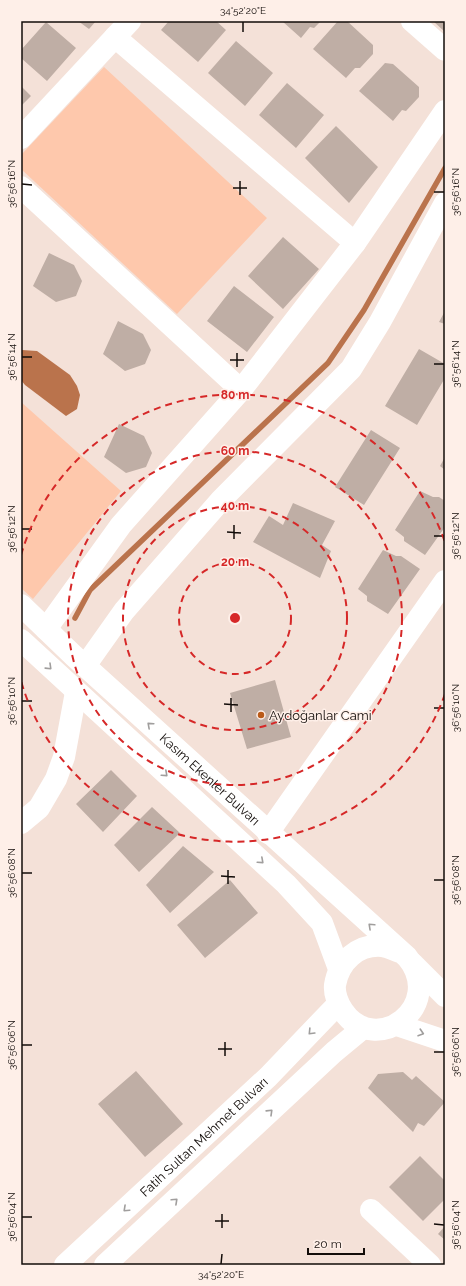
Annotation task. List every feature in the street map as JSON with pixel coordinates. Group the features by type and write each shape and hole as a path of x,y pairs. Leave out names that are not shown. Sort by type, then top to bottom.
{"street":[{"path":"21,138 130,21"},
{"path":"412,21 445,50"},
{"path":"115,37 355,243"},
{"path":"46,629 121,525 241,390 355,243 445,111"},
{"path":"21,187 241,390"},
{"path":"85,666 124,611 221,500 351,369 380,322 445,203"},
{"path":"268,833 445,581"},
{"name":"Kasım Ekenler Bulvarı","path":"21,605 85,666 406,958 445,996"},
{"name":"Kasım Ekenler Bulvarı","path":"21,640 286,884 322,923 339,970"},
{"path":"21,823 39,808 56,779 64,757 76,692"},
{"path":"383,946 406,958 419,980 419,998 411,1014 397,1025 380,1030 363,1028 348,1018 338,1004 335,986 339,970 350,956 365,947 383,946"},
{"name":"Fatih Sultan Mehmet Bulvarı","path":"65,1265 268,1077 338,1004"},
{"path":"397,1025 445,1041"},
{"name":"Fatih Sultan Mehmet Bulvarı","path":"105,1265 334,1052 363,1028"},
{"path":"371,1210 430,1265"}],"shaded area":[{"path":"104,67 267,218 177,314 21,169 21,155"},
{"path":"22,350 37,351 70,375 77,386 80,395 77,409 66,416 25,385 21,380"},
{"path":"21,402 121,491 33,599 21,588"}],"building":[{"path":"78,21 96,21 89,29"},
{"path":"169,21 216,21 226,30 198,62 161,30"},
{"path":"282,21 321,21 314,28 310,27 301,38"},
{"path":"338,21 347,21 373,45 373,54 360,68 355,68 346,78 313,49"},
{"path":"433,21 445,21 445,32"},
{"path":"46,22 76,48 47,81 21,58 21,50"},
{"path":"236,41 273,73 245,106 208,73"},
{"path":"385,63 393,64 419,87 419,97 406,111 402,110 393,121 359,91"},
{"path":"287,83 324,115 296,148 259,115"},
{"path":"21,86 31,96 21,106"},
{"path":"336,126 378,167 349,203 305,158"},
{"path":"283,237 319,269 283,309 248,276"},
{"path":"49,253 74,265 82,281 76,296 56,302 33,286"},
{"path":"234,286 274,317 247,352 207,321"},
{"path":"445,311 445,324 439,322"},
{"path":"118,321 143,334 151,350 145,364 125,371 103,354"},
{"path":"419,349 445,364 445,378 417,425 385,406"},
{"path":"119,424 144,436 152,453 146,467 126,473 104,457"},
{"path":"371,430 400,448 364,505 335,487"},
{"path":"445,457 445,470 440,466"},
{"path":"420,491 433,497 439,497 445,501 445,527 425,555 404,541 404,537 395,530"},
{"path":"293,503 335,521 322,545 331,551 320,578 253,542 269,516 283,525"},
{"path":"383,550 396,556 401,556 420,569 388,614 367,601 367,596 358,589"},
{"name":"Aydoğanlar Cami","path":"275,680 291,737 247,749 230,693"},
{"path":"111,770 137,796 103,832 76,804"},
{"path":"152,807 180,833 139,872 114,845"},
{"path":"183,846 214,872 170,913 146,885"},
{"path":"230,880 258,913 205,958 177,925"},
{"path":"136,1071 183,1124 145,1157 98,1104"},
{"path":"403,1072 412,1080 416,1076 445,1102 424,1126 418,1123 413,1132 368,1088 378,1074"},
{"path":"420,1156 445,1181 445,1199 423,1221 389,1187"},
{"path":"445,1226 445,1240 438,1234"}],"waterway":[{"path":"75,618 90,590 328,363 364,310 445,168"}],"place":[{"name":"Aydoğanlar Cami","path":"261,715"}]}
